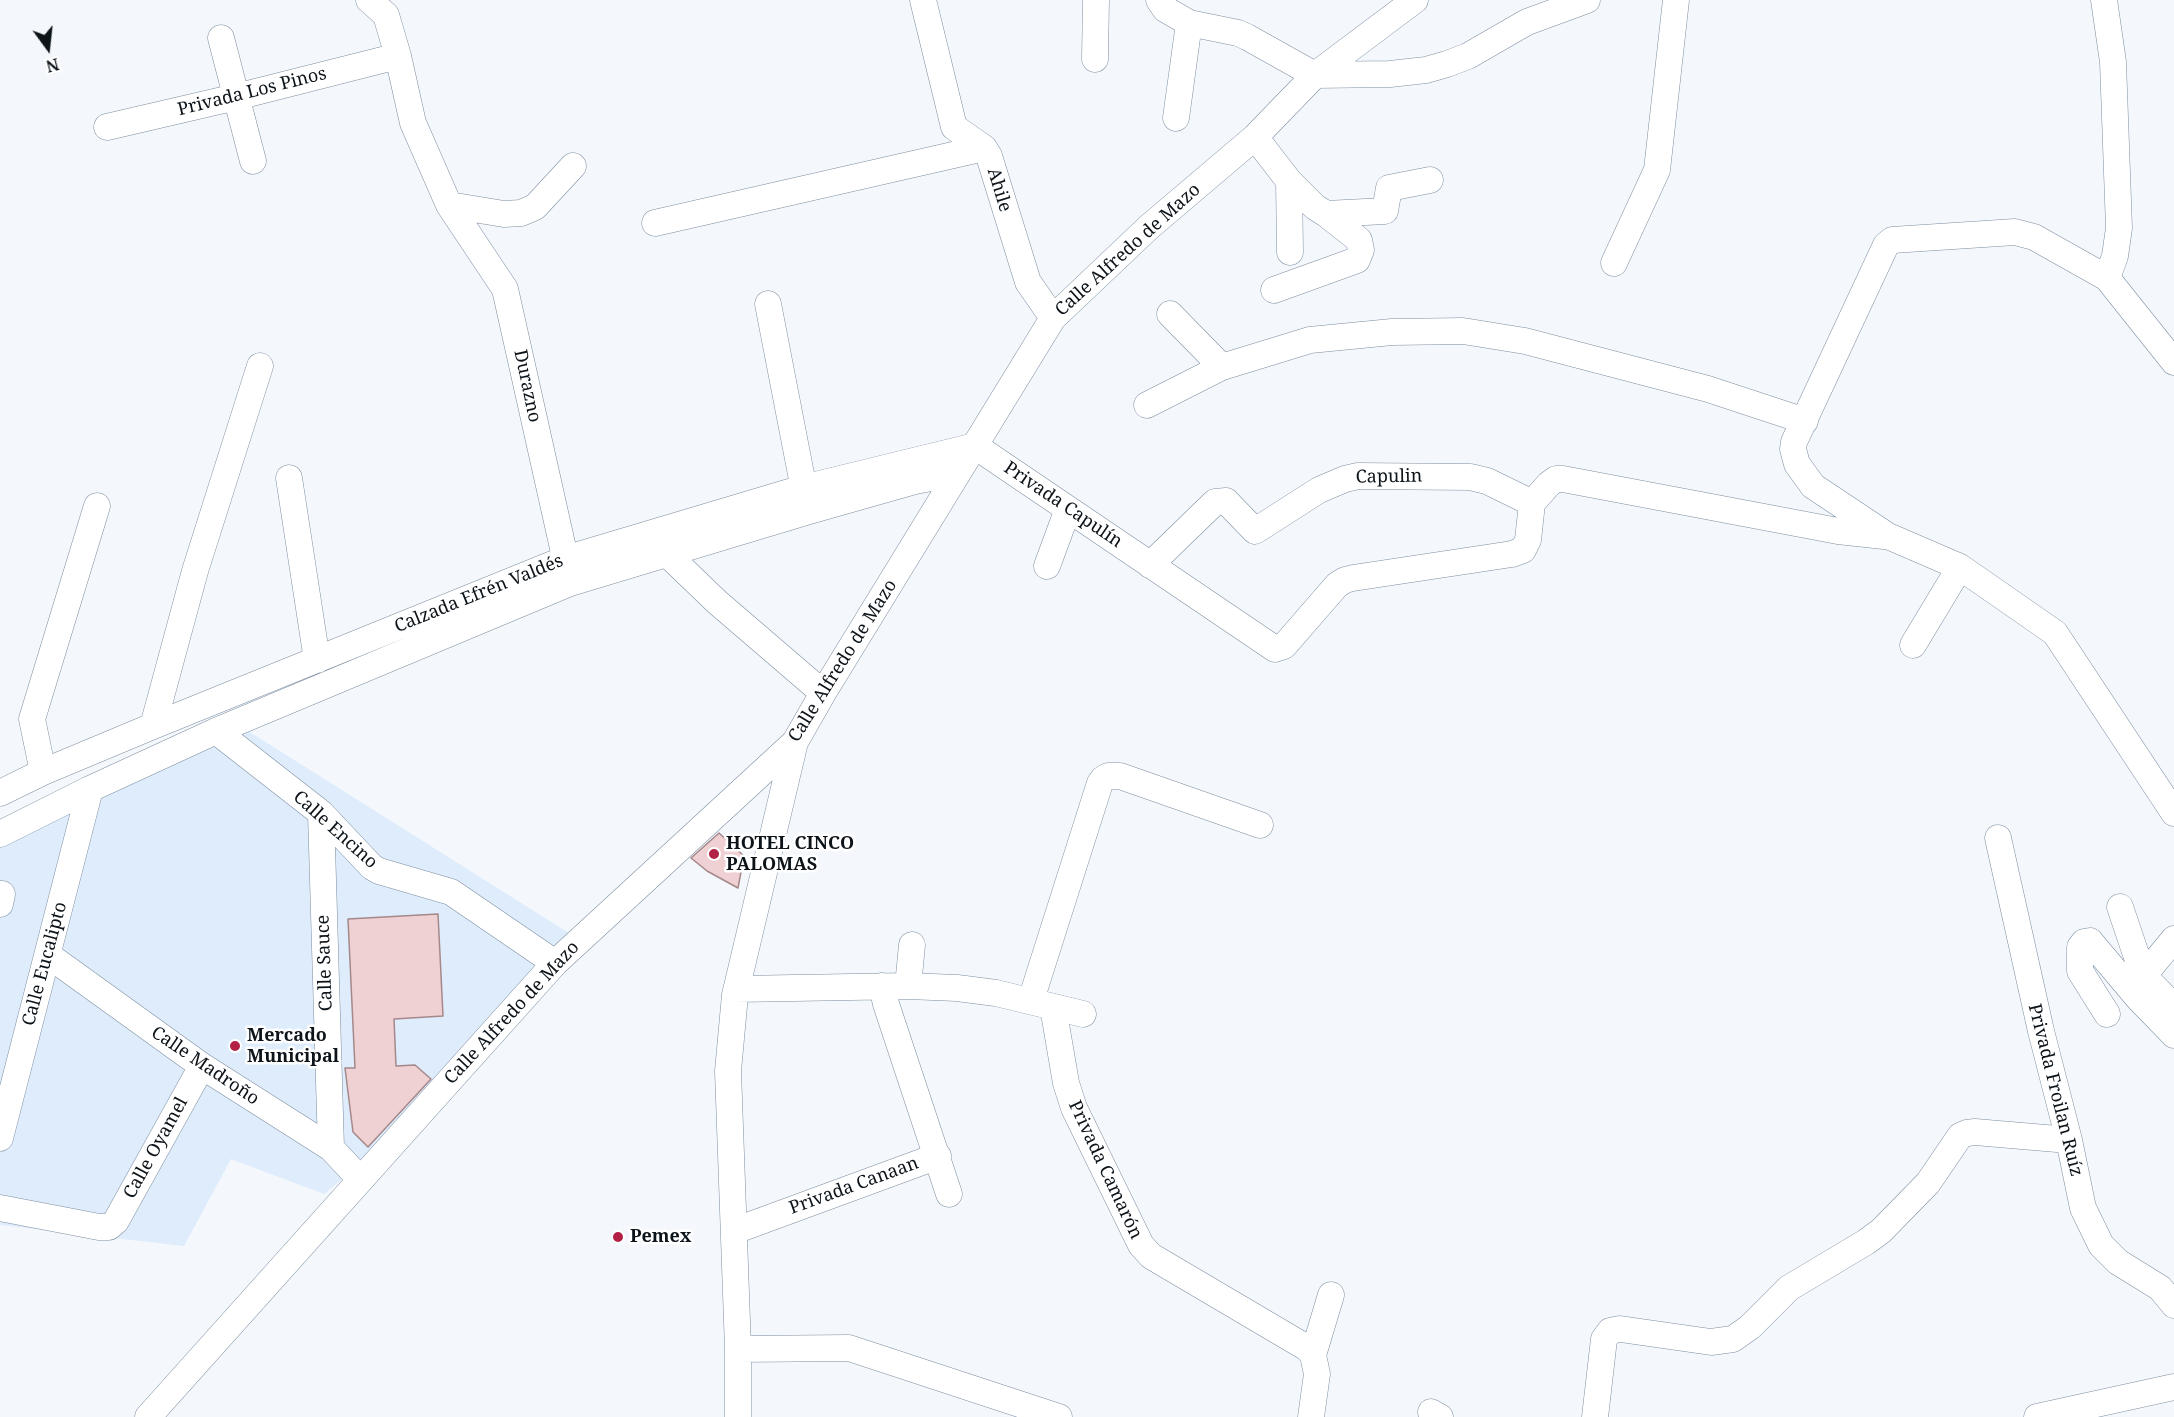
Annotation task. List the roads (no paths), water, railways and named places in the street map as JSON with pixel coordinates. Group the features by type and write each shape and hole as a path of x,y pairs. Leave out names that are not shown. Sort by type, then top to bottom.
{"street":[{"name":"Durazno","path":"369,0 386,15 414,123 449,205 505,289 568,571"},
{"name":"Ahile","path":"923,0 954,127 984,148 989,156 1028,282 1053,318"},
{"path":"1095,59 1096,0"},
{"path":"1159,0 1165,9 1190,23 1246,37 1315,75 1390,74 1426,70 1468,56 1527,22 1587,0"},
{"name":"Calle Alfredo de Mazo","path":"148,1417 555,963 795,742 1053,318 1149,227 1255,137 1315,75 1415,0"},
{"path":"1614,263 1657,170 1676,0"},
{"path":"2104,0 2113,62 2119,228 2115,256 2107,278"},
{"path":"1176,118 1190,23"},
{"path":"221,39 253,161"},
{"name":"Privada Los Pinos","path":"107,127 398,56"},
{"path":"1255,137 1289,181 1315,207 1359,240 1361,250 1357,260 1274,290"},
{"path":"655,223 984,148"},
{"path":"449,205 504,214 521,213 535,207 573,166"},
{"path":"1326,214 1385,212 1389,188 1430,180"},
{"path":"1289,181 1290,252"},
{"path":"2174,362 2107,278 2034,237 2020,232 1889,241 1794,442 1793,449 1797,464 1813,486 1888,536 1960,567 2055,633 2174,813"},
{"path":"768,304 806,499"},
{"path":"1170,314 1222,367"},
{"path":"1147,405 1222,367 1310,340 1392,332 1463,331 1525,341 1708,389 1805,421"},
{"path":"153,726 195,571 260,366"},
{"name":"Calzada Efrén Valdés","path":"0,793 43,772 373,637 568,571 975,446"},
{"name":"Privada Capulín","path":"975,446 1272,648 1278,649 1284,646 1337,585 1345,580 1512,554 1523,550 1528,540 1532,503"},
{"name":"Calzada Efrén Valdés","path":"0,834 90,789 216,731 384,662 568,571 666,554 806,499 958,473"},
{"name":"Capulin","path":"1150,565 1218,501 1226,501 1255,531 1319,490 1358,476 1470,477 1487,482 1532,503"},
{"path":"289,478 317,660"},
{"path":"1532,503 1552,481 1563,479 1838,531 1888,536"},
{"path":"43,772 32,719 97,506"},
{"path":"1047,566 1068,509"},
{"path":"666,554 717,602 823,693"},
{"path":"1913,645 1960,567"},
{"path":"373,637 384,662"},
{"name":"Calle Encino","path":"216,731 321,813 375,870 451,892 555,963"},
{"path":"738,1417 738,1349 728,1081 737,989 747,937 795,742"},
{"path":"1042,1004 1100,783 1103,779 1108,776 1120,776 1260,825"},
{"name":"Calle Eucalipto","path":"0,1138 4,1106 48,955 90,789"},
{"name":"Calle Sauce","path":"321,813 331,1148"},
{"name":"Privada Froilan Ruíz","path":"1998,838 2083,1208 2101,1245 2118,1262 2160,1288 2174,1305"},
{"path":"2120,907 2144,975 2174,1007"},
{"path":"2144,975 2174,939"},
{"path":"2107,1014 2080,971 2080,947 2084,942 2090,941 2138,998 2174,1035"},
{"path":"908,986 912,945"},
{"name":"Calle Madroño","path":"48,955 202,1066 331,1148 360,1179"},
{"path":"737,989 882,986 957,988 996,993 1083,1014"},
{"path":"882,986 886,1004 938,1156"},
{"name":"Privada Camarón","path":"1042,1004 1074,1108 1146,1252 1300,1343 1313,1355"},
{"name":"Calle Oyamel","path":"0,1208 109,1227 116,1221 202,1066"},
{"path":"1595,1417 1604,1339 1610,1331 1620,1329 1711,1342 1733,1339 1750,1327 1789,1288 1881,1231 1928,1183 1960,1136 1975,1132 2069,1140"},
{"name":"Privada Canaan","path":"734,1231 938,1156 949,1194"},
{"path":"1311,1417 1317,1374 1313,1355 1331,1295"},
{"path":"738,1349 849,1348 1059,1417"},
{"path":"2037,1417 2174,1387"}],"place":[{"name":"HOTEL CINCO PALOMAS","path":"714,854"},
{"name":"Mercado Municipal","path":"235,1046"},
{"name":"Pemex","path":"618,1237"}]}
